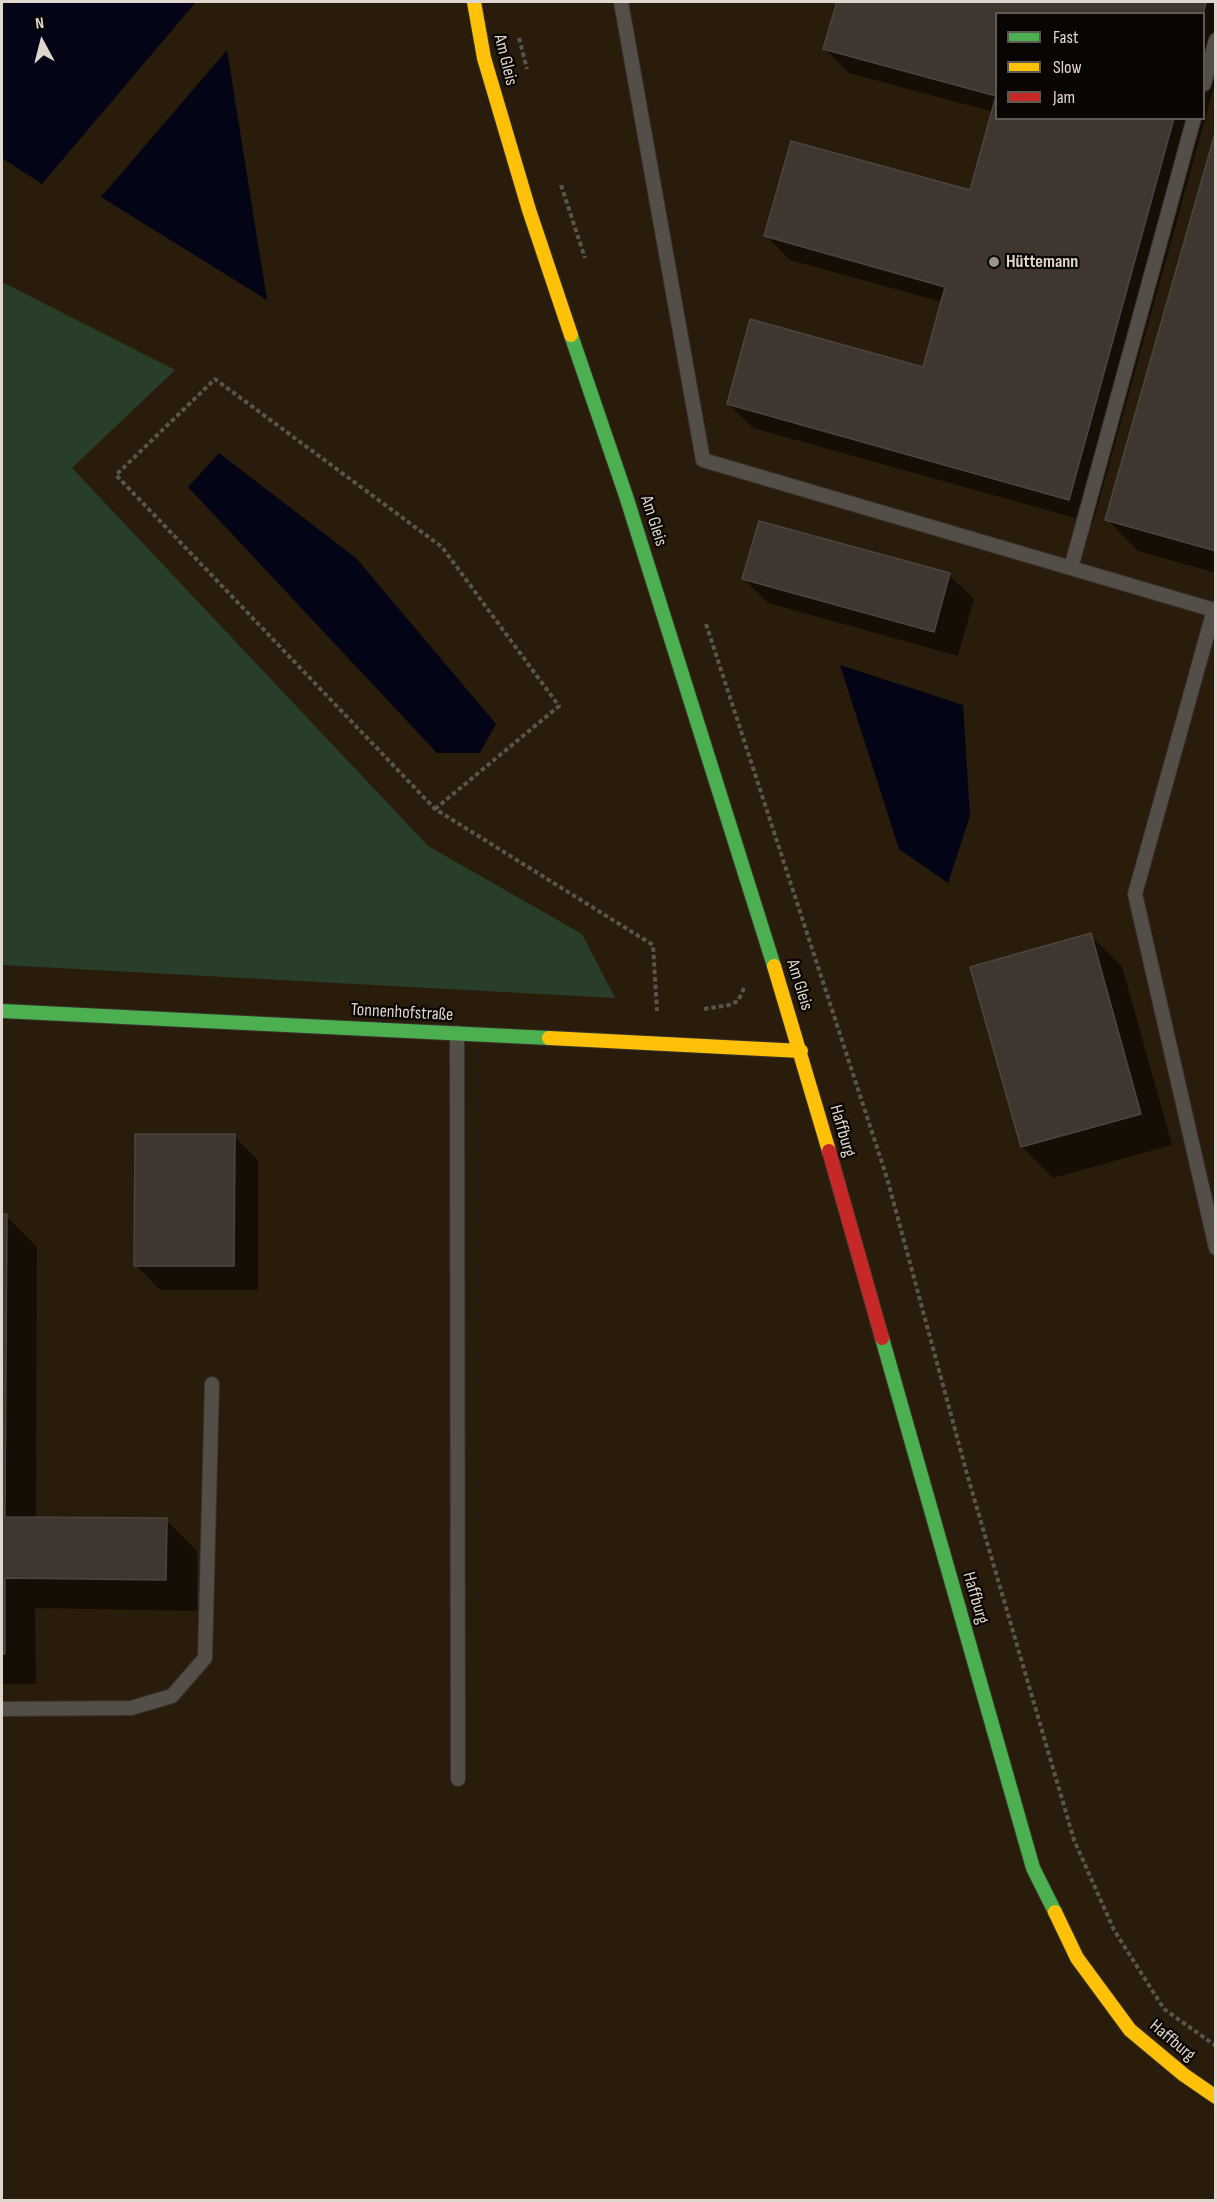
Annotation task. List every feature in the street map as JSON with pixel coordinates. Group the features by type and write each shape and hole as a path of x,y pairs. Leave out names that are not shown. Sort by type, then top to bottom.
{"street":[{"name":"Am Gleis","path":"474,2 484,58 530,210 626,496 801,1051"},
{"name":"Tonnenhofstraße","path":"2,1011 801,1051"},
{"name":"Haffburg","path":"801,1051 1033,1868 1077,1958 1131,2030 1184,2075 1215,2097"}],"lane":[{"path":"621,2 703,460 1214,610 1135,894 1215,1248"},
{"path":"1205,77 1215,40"},
{"path":"1071,568 1193,120"},
{"path":"457,1033 459,1779"},
{"path":"2,1709 131,1708 172,1696 205,1658 212,1384"}],"path":[{"path":"435,809 559,706 442,547 214,379 116,475 435,809 653,945 657,1045"},
{"path":"761,925 801,916 887,1178 967,1474 1074,1840 1114,1930 1164,2009 1215,2046"},
{"path":"698,1010 729,1005 738,1000 746,984"}],"shaded area":[{"path":"2,2 1215,2 1215,2200 2,2200"}],"green space":[{"path":"2,282 175,370 72,468 428,846 582,934 615,998 2,965"}],"water":[{"path":"2,2 196,2 42,184 2,158"},
{"path":"227,50 267,300 101,197"},
{"path":"219,453 356,558 496,724 480,753 437,753 188,487"},
{"path":"840,665 963,705 970,816 948,883 899,849"}],"building":[{"path":"837,2 1206,2 1204,12 995,12 995,96 823,49"},
{"name":"Hüttemann","path":"995,100 995,120 1173,120 1069,500 727,404 750,319 923,367 945,287 764,236 791,141 970,190"},
{"path":"1216,130 1216,551 1105,520"},
{"path":"759,521 950,573 934,632 742,579"},
{"path":"1091,933 1141,1114 1021,1147 970,967"},
{"path":"135,1134 235,1134 234,1266 134,1266"},
{"path":"2,1214 7,1214 5,1517 167,1518 166,1580 5,1578 5,1654 2,1654"}],"traffic: fast":[{"path":"571,335 626,496 774,966"},
{"path":"2,1011 549,1038"},
{"path":"882,1338 1033,1868 1055,1912"}],"traffic: slow":[{"path":"474,2 484,58 529,210 571,335"},
{"path":"774,966 829,1151"},
{"path":"549,1038 801,1051"},
{"path":"1055,1912 1077,1958 1130,2030 1184,2075 1216,2097"}],"traffic: jam":[{"path":"829,1151 882,1338"}],"place":[{"name":"Hüttemann","path":"994,262"}]}
